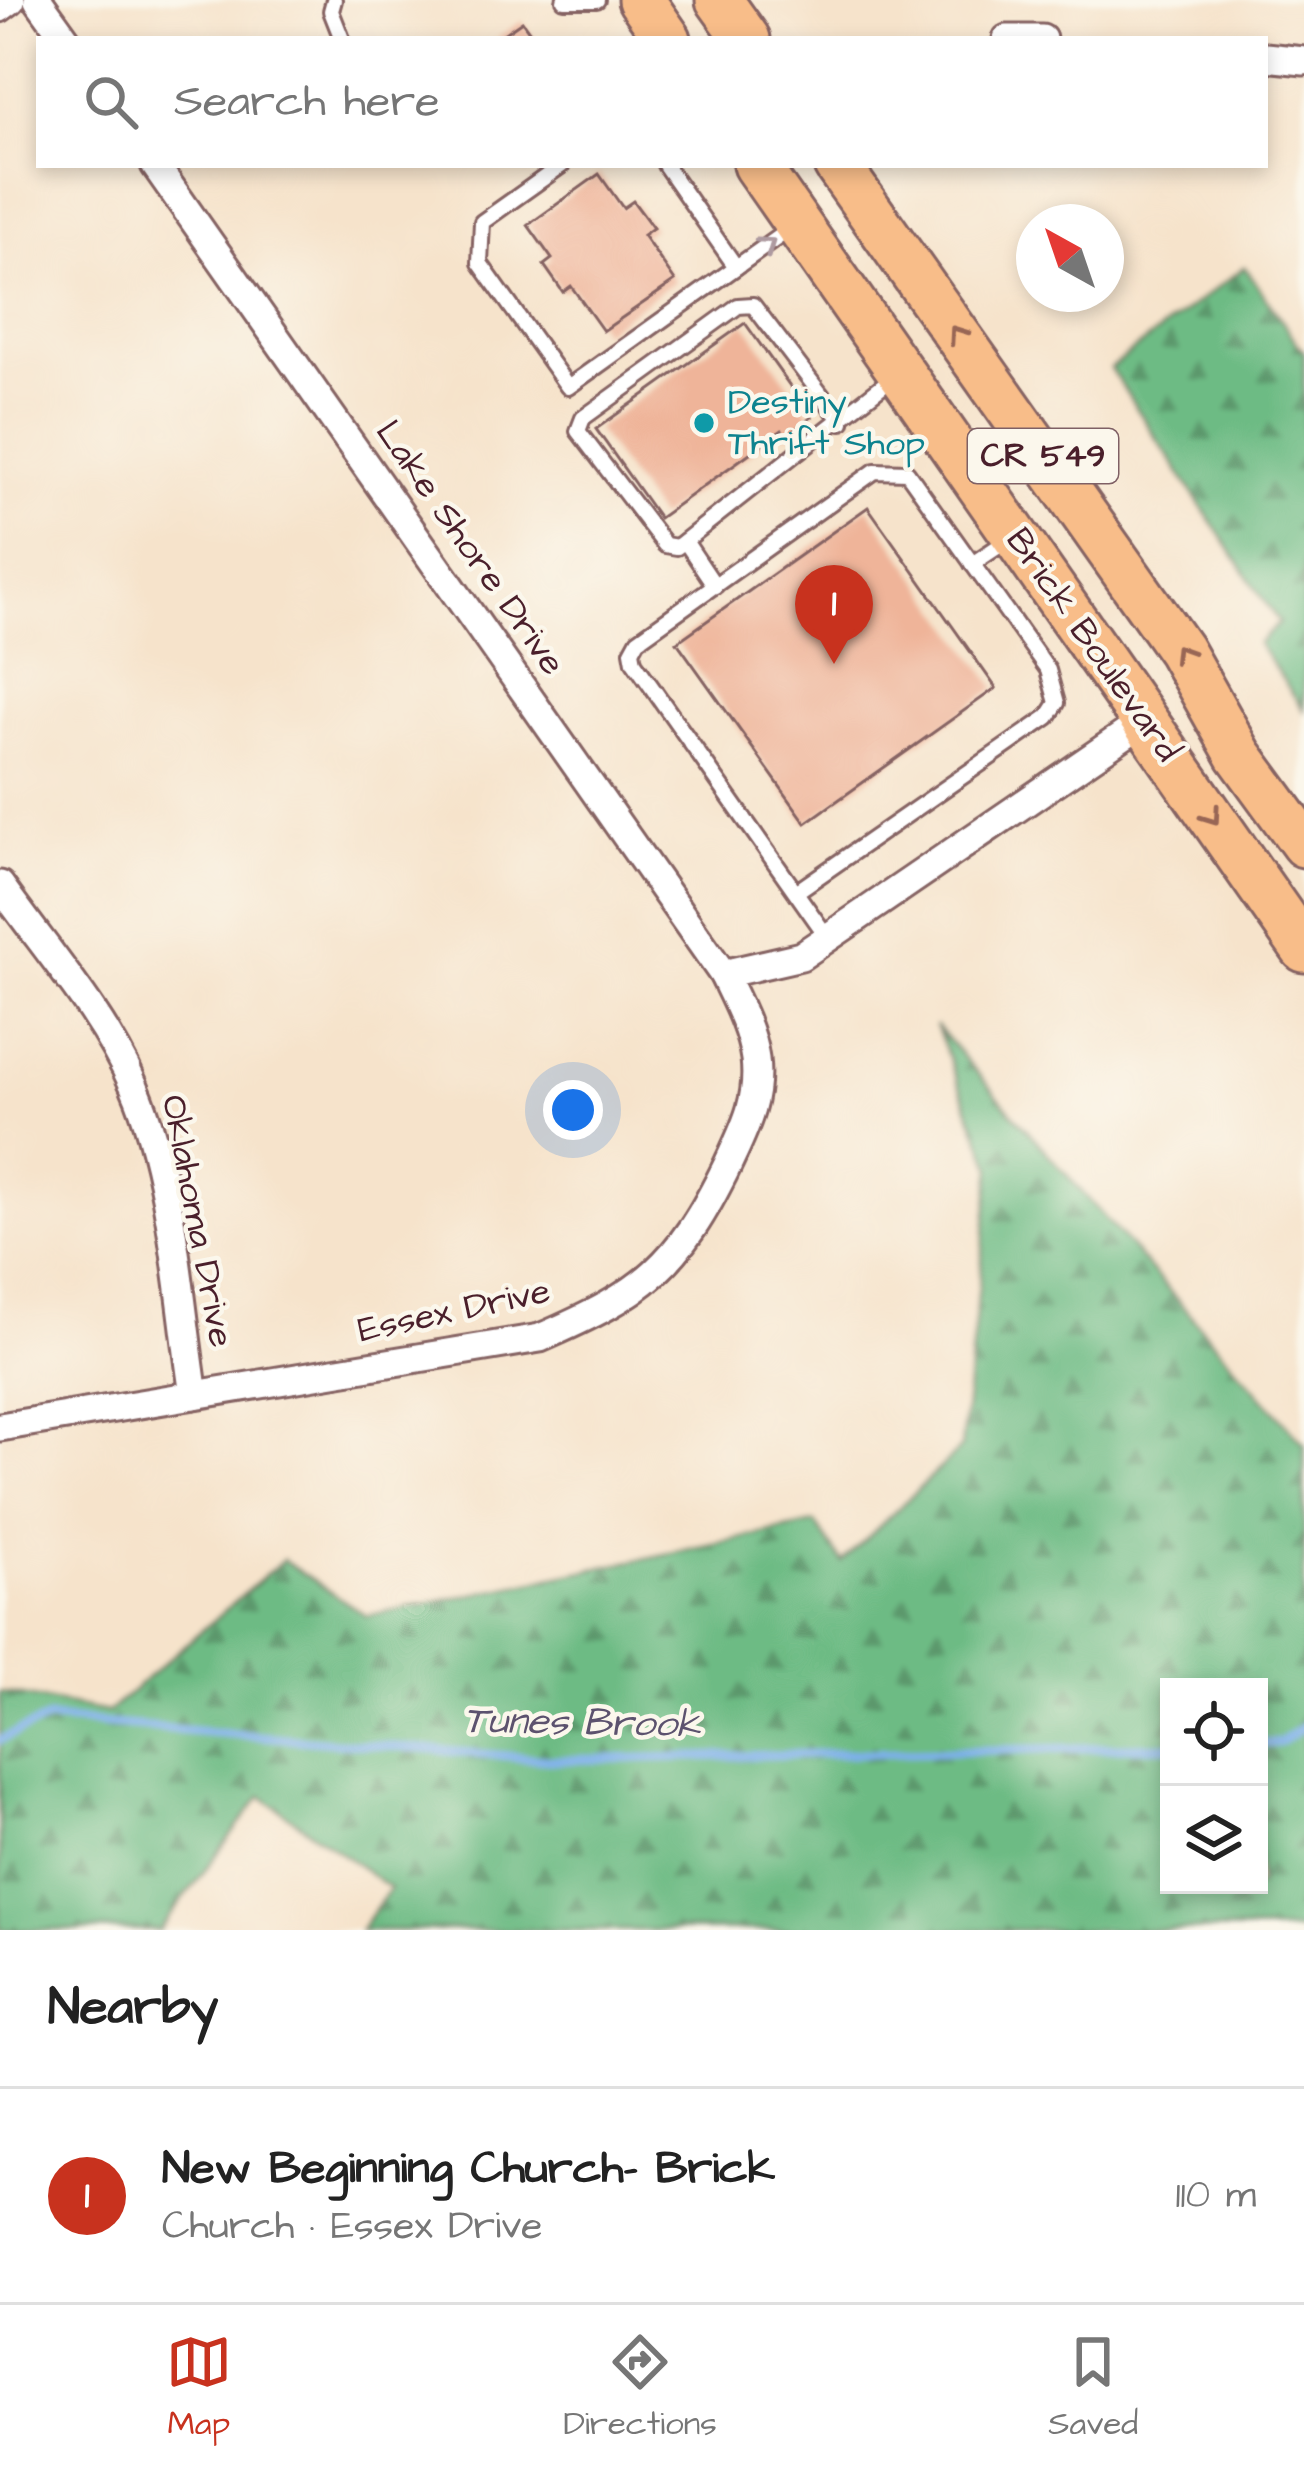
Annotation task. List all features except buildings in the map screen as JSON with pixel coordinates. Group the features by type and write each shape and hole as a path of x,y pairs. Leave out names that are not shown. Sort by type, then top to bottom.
{"main road":[{"path":"641,0 666,36"},
{"path":"719,0 745,36"},
{"name":"Brick Boulevard","path":"758,168 1304,949"},
{"name":"Brick Boulevard","path":"839,168 1180,650 1239,754 1304,844"},
{"path":"1146,720 1204,737 1239,754"}],"street":[{"path":"0,8 11,0"},
{"path":"38,0 64,36"},
{"path":"1268,57 1304,61"},
{"name":"Lake Shore Drive","path":"157,168 723,974"},
{"path":"723,974 801,956 1146,720"},
{"name":"Oklahoma Drive","path":"0,885 84,1003 133,1084 155,1152 194,1395"},
{"name":"Essex Drive","path":"0,1427 540,1338 614,1306 657,1274 700,1221 754,1107 755,1059 723,974"}],"lane":[{"path":"334,0 331,11 341,36"},
{"path":"564,0 597,0"},
{"path":"558,168 482,222 481,263 568,387 797,224"},
{"path":"667,168 736,267"},
{"path":"842,422 753,305 738,307 583,418 578,431 665,545 685,542 842,422 901,371"},
{"path":"796,892 1048,717 1057,703 1048,670 907,472 875,471 638,640 632,651 634,662 828,938"},
{"path":"972,564 1016,534"},
{"path":"685,542 715,586"}],"green space":[{"path":"1245,267 1304,353 1304,710 1258,644 1279,623 1110,368"},
{"path":"935,1025 1304,1444 1304,1930 360,1930 390,1888 261,1796 160,1930 0,1930 0,1692 108,1712 283,1560 367,1616 815,1523 842,1562 961,1448 992,1167"}],"waterway":[{"name":"Tunes Brook","path":"0,1740 48,1719 558,1760 1160,1746"},
{"name":"Tunes Brook","path":"1268,1744 1279,1743 1304,1726"}],"place":[{"name":"Destiny Thrift Shop","path":"704,423"},
{"name":"New Beginning Church- Brick","path":"834,664"}]}
